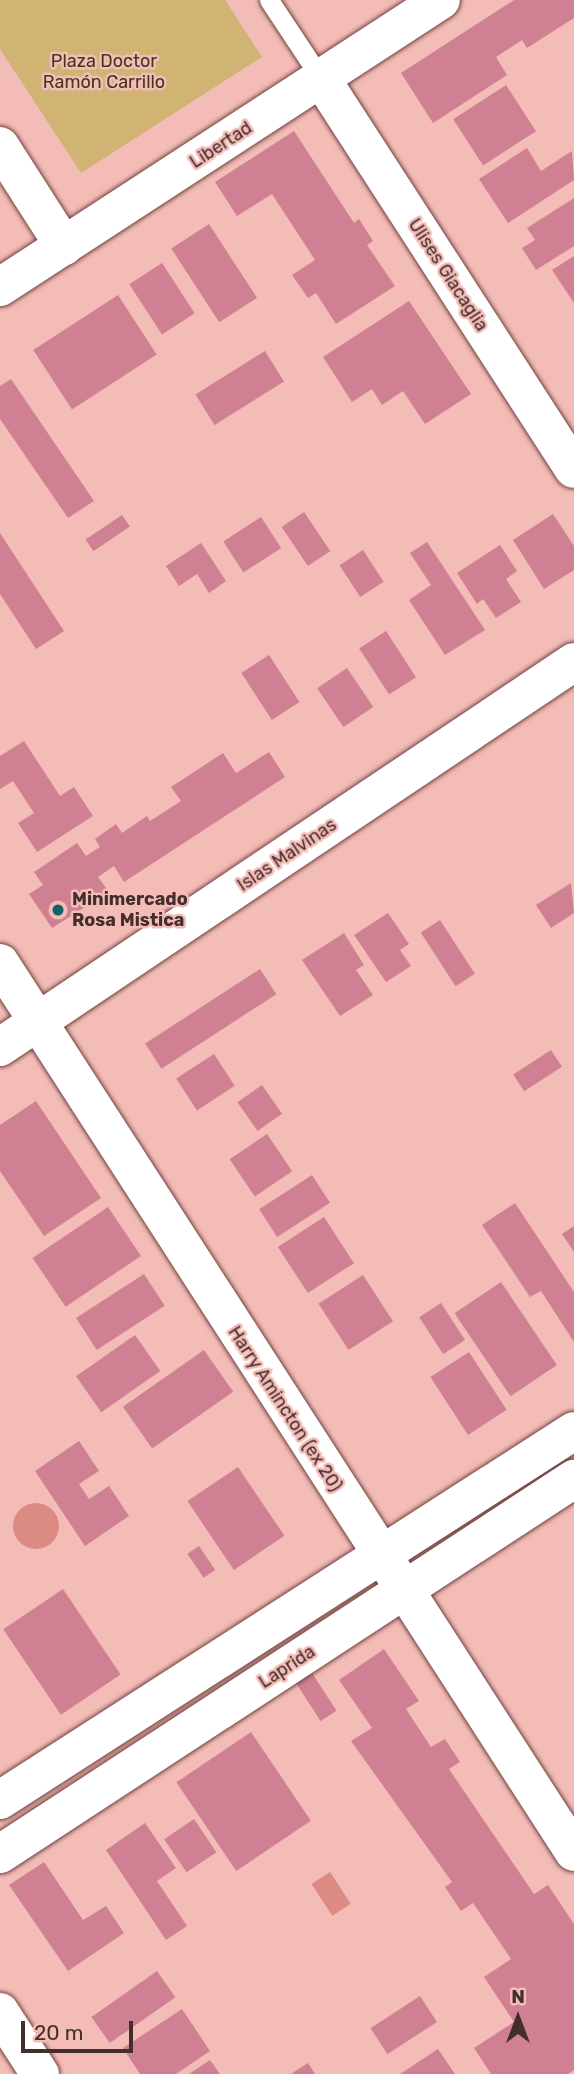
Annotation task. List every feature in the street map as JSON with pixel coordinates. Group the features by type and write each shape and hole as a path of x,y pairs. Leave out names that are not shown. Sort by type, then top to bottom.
{"street":[{"name":"Libertad","path":"0,287 322,80 441,0"},
{"name":"Ulises Giacaglia","path":"322,80 574,469"},
{"path":"0,146 64,246"},
{"name":"Islas Malvinas","path":"0,1047 574,662"},
{"name":"Harry Amincton (ex 20)","path":"0,963 379,1556 574,1852"},
{"path":"0,1800 574,1431"},
{"name":"Laprida","path":"0,1854 574,1479"},
{"path":"0,2012 40,2074"}],"lane":[{"path":"269,0 322,80"}],"green space":[{"name":"Plaza Doctor Ramón Carrillo","path":"0,0 225,0 262,57 81,173 0,49"}],"shaded area":[{"path":"36,1503 52,1510 59,1526 52,1542 36,1549 20,1542 13,1526 20,1510"},
{"path":"330,1872 351,1904 332,1916 312,1884"}],"building":[{"path":"514,0 574,0 574,18 527,48 522,40 496,57 507,75 433,123 401,73"},
{"path":"506,85 536,131 483,165 453,119"},
{"path":"294,131 354,223 359,219 373,241 367,245 395,286 336,324 316,293 308,298 292,275 315,260 272,194 237,216 215,182"},
{"path":"527,148 541,171 572,151 574,180 508,223 479,179"},
{"path":"574,198 574,246 536,270 522,248 535,240 527,228"},
{"path":"209,224 257,298 219,322 171,249"},
{"path":"574,256 574,303 552,270"},
{"path":"162,263 195,313 162,335 129,284"},
{"path":"118,295 157,355 72,410 33,350"},
{"path":"409,301 471,394 425,424 403,391 382,405 372,389 352,402 323,357"},
{"path":"265,351 284,382 215,425 195,394"},
{"path":"11,379 94,501 68,518 0,419 0,386"},
{"path":"304,512 330,551 308,566 282,527"},
{"path":"553,514 574,546 574,570 544,589 513,540"},
{"path":"122,515 130,527 93,551 86,540"},
{"path":"261,517 281,548 243,573 223,542"},
{"path":"0,533 64,631 36,649 0,594"},
{"path":"427,542 485,630 445,655 409,600 431,585 410,553"},
{"path":"201,543 226,581 209,593 197,574 179,586 166,566"},
{"path":"500,545 517,571 506,579 521,602 496,618 483,599 477,604 457,573"},
{"path":"363,550 384,582 360,597 340,565"},
{"path":"386,631 416,677 389,695 359,648"},
{"path":"269,655 299,702 272,720 241,673"},
{"path":"347,668 373,707 343,727 317,688"},
{"path":"24,741 60,796 74,787 93,816 37,852 18,823 34,813 13,781 0,789 0,756"},
{"path":"269,752 285,777 124,882 114,866 98,877 109,892 52,928 29,894 43,885 34,872 77,843 86,856 100,847 95,839 116,824 122,833 147,816 150,821 181,801 171,787 223,753 236,773"},
{"path":"571,883 574,913 551,928 536,905"},
{"path":"388,913 409,944 400,950 411,966 386,982 354,935"},
{"path":"440,920 475,974 456,986 421,933"},
{"path":"344,933 364,965 356,970 373,995 340,1016 302,960"},
{"path":"260,969 276,994 161,1069 145,1044"},
{"path":"551,1050 562,1067 524,1091 513,1075"},
{"path":"214,1054 235,1086 197,1110 176,1079"},
{"path":"262,1085 282,1114 258,1131 237,1102"},
{"path":"36,1101 101,1198 44,1236 0,1171 0,1125"},
{"path":"267,1134 292,1171 255,1196 230,1159"},
{"path":"312,1175 330,1203 277,1237 259,1209"},
{"path":"515,1203 574,1292 574,1342 541,1291 530,1297 482,1225"},
{"path":"108,1207 141,1256 66,1307 33,1258"},
{"path":"324,1217 354,1263 308,1293 278,1247"},
{"path":"574,1226 574,1252 562,1234"},
{"path":"144,1274 165,1306 97,1350 76,1318"},
{"path":"363,1275 393,1321 349,1350 319,1304"},
{"path":"501,1282 557,1365 510,1396 455,1313"},
{"path":"441,1303 465,1340 443,1354 419,1317"},
{"path":"135,1335 160,1371 101,1412 76,1376"},
{"path":"204,1350 233,1392 152,1449 123,1407"},
{"path":"469,1352 507,1410 468,1435 430,1377"},
{"path":"79,1441 99,1471 79,1484 89,1499 109,1486 129,1516 85,1546 35,1471"},
{"path":"238,1467 284,1536 234,1570 187,1501"},
{"path":"199,1546 215,1570 204,1578 187,1554"},
{"path":"63,1589 121,1674 61,1715 3,1629"},
{"path":"384,1649 419,1701 406,1709 431,1747 445,1739 460,1762 449,1769 534,1894 548,1885 574,1924 574,2070 568,2074 491,2074 474,2048 514,2022 484,1977 511,1959 473,1903 461,1911 445,1887 452,1882 351,1741 372,1728 339,1680"},
{"path":"312,1673 337,1711 321,1721 296,1683"},
{"path":"251,1732 311,1821 236,1871 176,1782"},
{"path":"194,1819 216,1852 187,1872 164,1839"},
{"path":"145,1823 176,1868 157,1881 187,1926 166,1940 106,1850"},
{"path":"44,1862 83,1920 106,1906 124,1933 68,1971 9,1885"},
{"path":"157,1971 175,1997 110,2043 91,2017"},
{"path":"420,1996 437,2022 387,2054 371,2028"},
{"path":"182,2009 210,2051 176,2074 140,2074 123,2048"},
{"path":"438,2049 455,2074 400,2074"},
{"path":"210,2060 220,2074 189,2074"},
{"path":"308,2063 315,2074 291,2074"}],"place":[{"name":"Minimercado Rosa Mistica","path":"58,910"}]}
